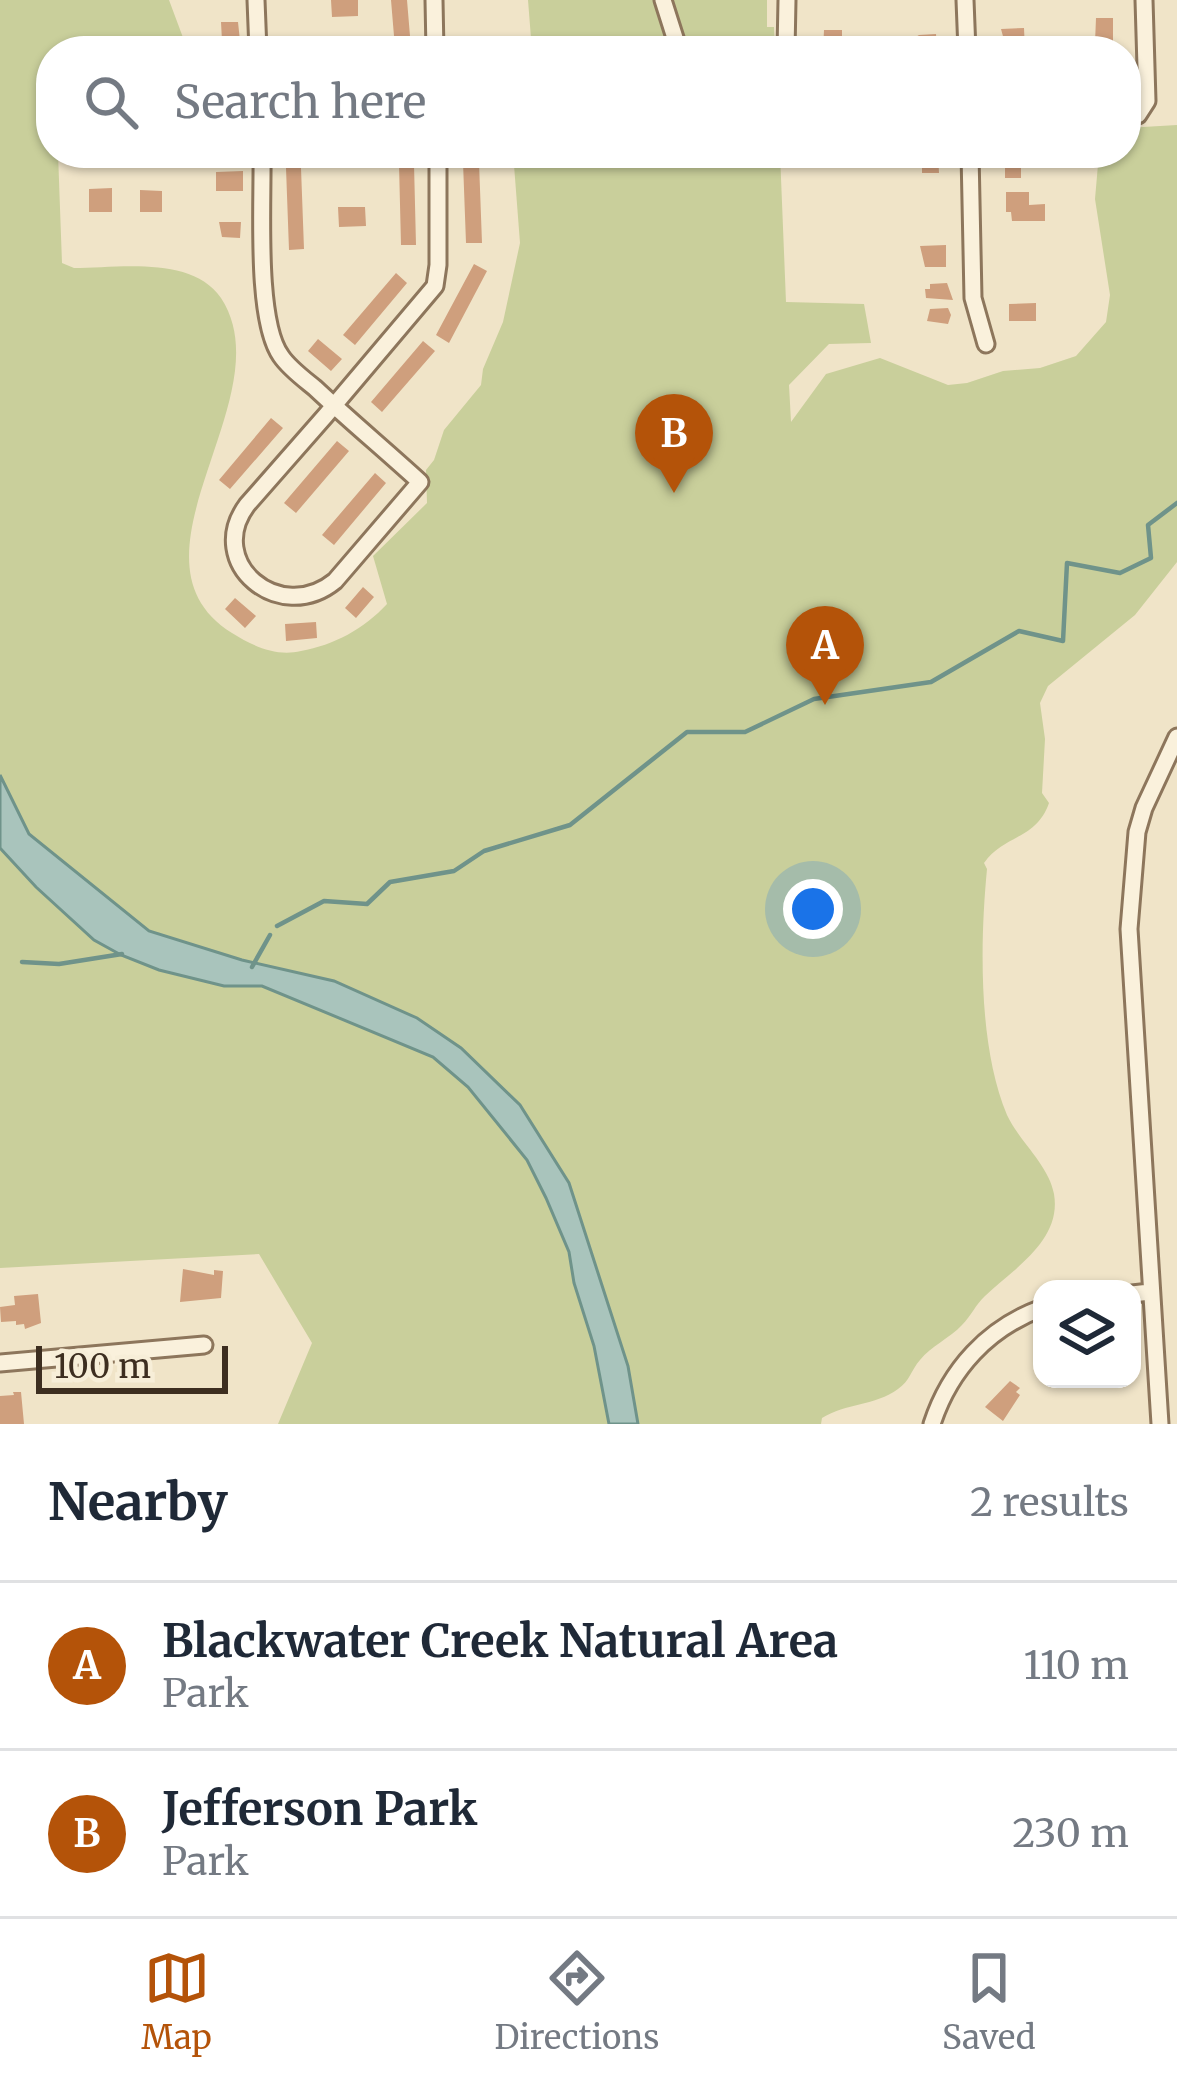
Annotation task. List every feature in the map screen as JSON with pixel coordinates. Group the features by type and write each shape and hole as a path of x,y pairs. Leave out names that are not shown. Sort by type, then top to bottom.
{"street":[{"path":"256,0 257,36"},
{"path":"434,0 435,36"},
{"path":"663,0 674,36"},
{"path":"786,36 787,0"},
{"path":"965,0 966,36"},
{"path":"1141,108 1148,101 1144,0"},
{"path":"262,168 266,319 280,356 334,406 420,482 326,588 307,596 285,597 256,584 243,569 235,532 241,513 334,406 435,286 438,168"},
{"path":"970,168 973,298 986,344"},
{"path":"1160,1424 1129,929 1144,808 1177,737"},
{"path":"1141,1293 1150,1292"},
{"path":"932,1424 947,1388 980,1344 1033,1312"},
{"path":"0,1363 203,1345"}],"green space":[{"path":"0,0 169,0 182,36 36,36 36,168 59,168 62,263 74,268 173,270 208,284 221,298 235,338 233,382 193,520 189,563 200,601 232,633 283,653 337,640 387,604 373,556 427,503 426,470 444,430 481,385 503,322 520,243 514,168 781,168 786,302 864,304 871,343 829,344 789,385 791,422 826,374 880,358 948,385 1003,371 1040,368 1076,356 1106,322 1110,295 1095,199 1098,168 1141,168 1141,127 1177,125 1177,562 1135,615 1048,686 1040,703 1045,739 1042,793 1049,803 1036,824 984,863 984,994 991,1058 1007,1115 1051,1183 1051,1226 1033,1252 982,1299 957,1330 924,1355 898,1389 831,1413 821,1424 278,1424 312,1343 259,1254 0,1268"},
{"path":"528,0 767,0 767,27 774,27 774,36 531,36"}],"water":[{"path":"0,775 29,834 149,931 242,960 334,981 417,1018 461,1048 520,1105 569,1183 628,1366 638,1424 609,1424 569,1252 527,1160 468,1087 433,1057 262,986 224,986 159,970 94,940 0,848"}],"building":[{"path":"331,0 358,0 358,16 332,17"},
{"path":"391,0 407,0 410,36 394,36"},
{"path":"1096,18 1113,18 1113,36 1095,36"},
{"path":"221,22 238,22 239,36 222,36"},
{"path":"1024,28 1024,36 1003,36 1001,29"},
{"path":"824,30 842,30 842,36 824,36"},
{"path":"286,168 301,168 304,249 289,250"},
{"path":"399,168 414,168 416,245 401,245"},
{"path":"463,168 479,168 482,243 466,243"},
{"path":"1005,168 1021,168 1021,178 1005,178"},
{"path":"243,171 243,191 216,191 216,172"},
{"path":"112,188 112,212 89,212 89,189"},
{"path":"140,190 162,191 162,212 140,212"},
{"path":"1006,192 1029,192 1029,205 1045,204 1045,221 1012,221 1011,212 1006,212"},
{"path":"338,207 365,207 366,226 339,227"},
{"path":"219,222 241,222 240,238 222,237"},
{"path":"946,245 946,267 925,267 920,246"},
{"path":"474,264 487,271 449,343 436,335"},
{"path":"396,273 407,283 355,345 343,335"},
{"path":"947,283 953,300 926,298 930,284"},
{"path":"1036,303 1036,321 1009,321 1009,304"},
{"path":"948,308 948,324 927,321 930,309"},
{"path":"318,339 342,359 331,371 308,351"},
{"path":"423,341 435,351 382,412 371,402"},
{"path":"271,418 283,428 230,489 219,480"},
{"path":"337,441 349,451 296,513 284,503"},
{"path":"375,473 386,483 334,545 322,535"},
{"path":"363,587 374,597 356,618 345,608"},
{"path":"235,598 256,616 245,628 225,609"},
{"path":"316,622 317,638 286,641 285,624"},
{"path":"183,1269 214,1275 214,1270 223,1271 221,1298 180,1302"},
{"path":"38,1294 41,1323 25,1329 16,1321 1,1322 0,1307 15,1305 14,1296"},
{"path":"1010,1381 1020,1388 1016,1392 1020,1395 1003,1421 985,1407"},
{"path":"21,1392 24,1424 0,1424 0,1396"}],"waterway":[{"path":"277,926 324,901 367,904 390,882 454,871 484,851 570,825 687,732 745,732 814,699 931,682 1019,631 1063,641 1067,563 1120,573 1151,558 1148,525 1177,503"},
{"path":"252,967 270,935"},
{"path":"22,962 59,964 122,954"}],"place":[{"name":"Jefferson Park","path":"674,493"},
{"name":"Blackwater Creek Natural Area","path":"825,705"}]}
